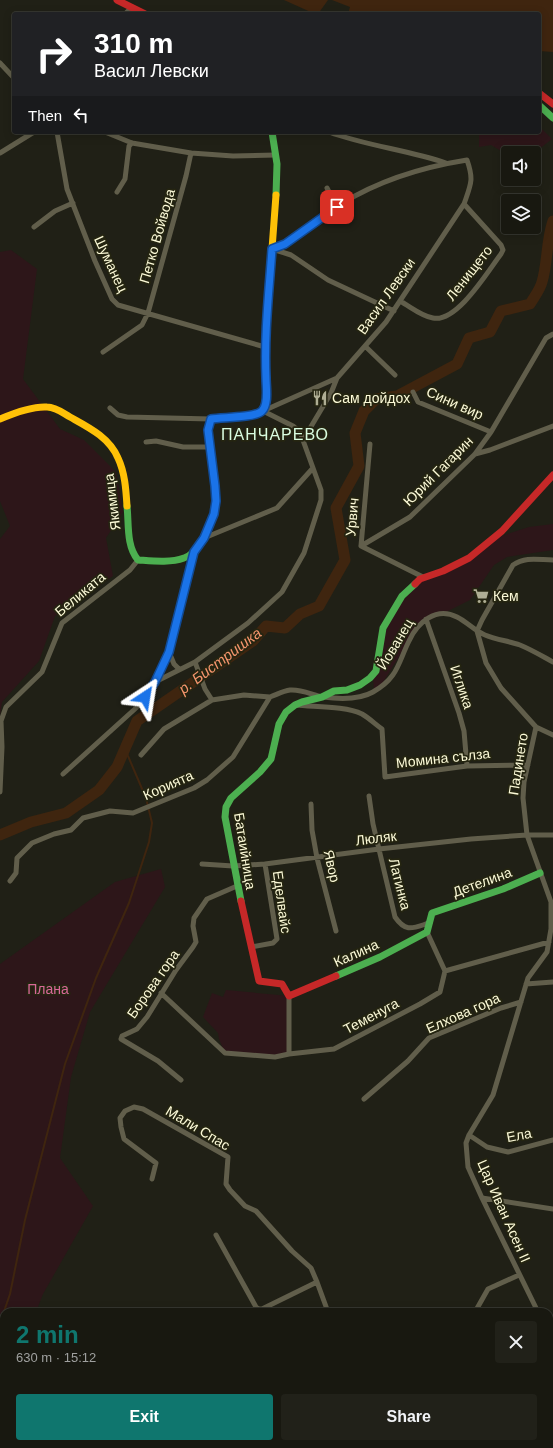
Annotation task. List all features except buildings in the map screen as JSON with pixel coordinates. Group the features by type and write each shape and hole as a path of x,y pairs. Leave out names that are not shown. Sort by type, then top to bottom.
{"street":[{"path":"117,0 141,12"},
{"path":"127,12 132,7"},
{"path":"0,63 12,76"},
{"path":"541,95 553,104"},
{"path":"541,107 553,118"},
{"path":"0,153 31,134"},
{"name":"Шуманец","path":"57,134 67,189 95,261 112,299 118,305 264,347"},
{"path":"110,134 132,143 191,153 233,156 276,155"},
{"path":"155,682 195,662 228,639 282,592 304,553 321,500 321,490 300,432 293,426 263,411 266,396 264,347 277,182 276,155 272,134"},
{"path":"335,134 363,143 424,156 446,163"},
{"path":"117,192 125,179 129,146 132,143"},
{"name":"Петко Войвода","path":"103,352 142,325 148,313 191,153"},
{"name":"Васил Левски","path":"110,408 118,415 127,418 211,419 256,415 337,378 366,347 386,322 464,204 471,186 472,178 467,160 446,163"},
{"path":"272,249 285,244 337,207 360,194 386,182 446,163"},
{"path":"327,188 337,207"},
{"path":"34,227 55,211 73,203"},
{"name":"Ленището","path":"400,301 424,315 435,319 447,317 462,306 501,254 503,250 501,245 464,204"},
{"path":"272,249 290,255 328,280 394,311"},
{"name":"Юрий Гагарин","path":"361,546 410,516 475,454 491,432 546,338 553,334"},
{"path":"366,347 395,375"},
{"path":"303,440 332,393 337,378"},
{"name":"Сини вир","path":"413,392 418,402 491,432"},
{"name":"Якимица","path":"0,419 36,408 48,407 59,410 89,428 104,439 114,449 120,460 127,504 130,545 135,557 138,560"},
{"path":"63,774 136,708 155,682 169,652 194,552 204,538 214,514 216,501 208,430 211,419"},
{"path":"475,454 490,450 553,426"},
{"path":"146,442 156,441 183,447 210,447"},
{"name":"Урвич","path":"370,444 361,546 424,577"},
{"path":"204,538 277,508 313,468"},
{"path":"424,577 443,572 469,558 502,531 553,475"},
{"path":"138,560 166,561 184,558 194,552"},
{"path":"477,631 513,565 518,561 535,558 553,560"},
{"name":"Беликата","path":"0,792 2,747 1,721 6,707 42,672 62,623 130,570 138,560"},
{"name":"Батаийница","path":"289,996 282,984 259,981 233,866 225,817 226,808 230,798 260,772 271,759 279,724 286,712 295,705 334,691 347,690 360,685 376,671 383,628 402,596 424,577"},
{"name":"Йованец","path":"322,696 355,698 373,692 393,676 398,668 409,639 418,626 431,616 443,614 456,616 486,636 520,645 553,662"},
{"name":"Иглика","path":"426,619 459,713 464,732 467,766"},
{"name":"Падинето","path":"477,631 486,663 502,688 536,727 523,798 527,835 551,902 551,929 547,952 528,978 526,984"},
{"path":"169,652 174,664 179,669"},
{"path":"195,662 205,689 212,700"},
{"path":"141,755 164,729 212,700 244,695 270,697 290,690 299,690 322,696"},
{"name":"Корията","path":"10,881 16,873 17,858 32,844 54,834 71,830 84,818 110,811 133,813 194,788 208,780 234,758 270,697"},
{"name":"Момина сълза","path":"295,705 349,710 360,713 382,729 385,777 467,766 528,765"},
{"path":"536,727 553,734"},
{"name":"Латинка","path":"369,796 373,824 395,918 400,925 407,928 414,928 428,923"},
{"name":"Явор","path":"311,804 312,830 317,858 336,931"},
{"name":"Люляк","path":"202,864 233,866 265,864 379,849 527,835 553,835"},
{"name":"Еделвайс","path":"251,947 273,942 277,939 265,864"},
{"name":"Детелина","path":"428,923 432,913 504,890 540,873"},
{"name":"Борова гора","path":"181,1080 158,1061 121,1038 136,1028 147,1017 161,993 196,942 194,918 198,912 208,899 237,886"},
{"path":"428,923 427,932 445,972 549,942"},
{"name":"Калина","path":"289,996 380,957 427,932"},
{"name":"Теменуга","path":"161,993 225,1053 275,1057 334,1049 413,1008 440,992 445,972"},
{"path":"526,984 553,982"},
{"name":"Цар Иван Асен II","path":"526,984 493,1095 469,1135 466,1143 468,1167 536,1308"},
{"path":"289,996 289,1054"},
{"name":"Елхова гора","path":"364,1098 402,1066 429,1038 501,1008 521,1002"},
{"name":"Мали Спас","path":"152,1179 156,1163 124,1139 120,1118 125,1111 134,1107 143,1109 228,1158 226,1184 245,1206 256,1211 292,1251 311,1268 327,1308"},
{"name":"Ела","path":"469,1135 487,1147 508,1152 553,1140"},
{"path":"482,1198 553,1209"},
{"path":"216,1235 258,1308"},
{"path":"477,1308 488,1289 519,1275"},
{"path":"264,1308 317,1282"}],"green space":[{"path":"541,128 552,139 541,148 541,146 501,146 501,151 491,145 479,147 479,134 541,134"},
{"path":"11,250 37,269 23,379 60,429 84,440 116,472 123,512 106,538 113,576 55,616 39,661 2,702 0,715 0,539 10,526 0,501 0,252"},
{"path":"553,524 553,550 507,557 494,565 470,600 418,626 382,684 374,690 373,677 384,628 391,616 420,579 444,572 498,537 529,527"},
{"name":"Плана","path":"161,869 165,887 90,1012 71,1077 60,1158 93,1206 43,1294 38,1308 0,1308 0,964 115,882"},
{"path":"226,990 289,996 289,1054 275,1057 225,1053 218,1033 203,1017 212,993 223,997"}],"shaded area":[{"path":"284,0 328,0 319,12 311,12"},
{"path":"332,0 553,0 553,52 541,51 541,12 349,12 350,7"}],"waterway":[{"name":"р. Бистришка","path":"0,835 31,822 66,813 99,790 117,767 137,721 253,641 266,626 285,628 300,614 319,606 345,560 336,508 359,466 355,433 364,411 376,399 397,396 457,364 469,338 490,332 501,311 530,304 542,282 549,236 553,221"},
{"path":"5,1308 10,1294 25,1220 65,1064 96,978 129,903 149,842 152,823 146,798 125,749"}],"traffic: fast":[{"path":"541,107 553,118"},
{"path":"272,134 277,164 276,195"},
{"path":"127,506 130,541 134,554 138,560 173,561 189,555 204,539 213,519 216,500 215,491"},
{"path":"241,901 225,817 226,807 231,798 260,772 271,759 279,724 286,712 302,702 322,697 334,691 347,690 360,685 370,678 376,671 383,628 402,596 415,584"},
{"path":"336,976 380,957 427,932 432,913 503,889 540,873"}],"traffic: slow":[{"path":"215,491 208,430 211,419 249,416 260,412 264,408 266,401 267,384 265,338 276,195"},
{"path":"0,419 29,409 50,407 59,410 97,433 104,438 118,458 125,482 127,506"}],"traffic: jam":[{"path":"117,0 141,12"},
{"path":"541,95 553,104"},
{"path":"415,584 420,579 443,571 469,558 502,531 553,475"},
{"path":"241,901 259,981 282,984 289,996 336,976"}],"place":[{"name":"Сам дойдох","path":"320,398"},
{"name":"Кем","path":"481,596"}],"district":[{"name":"ПАНЧАРЕВО","path":"275,434"}],"route":[{"path":"145,697 155,682 169,652 194,552 204,538 214,514 216,501 208,424 211,419 256,415 263,411 265,404 264,347 272,249 285,244 337,207"}]}
